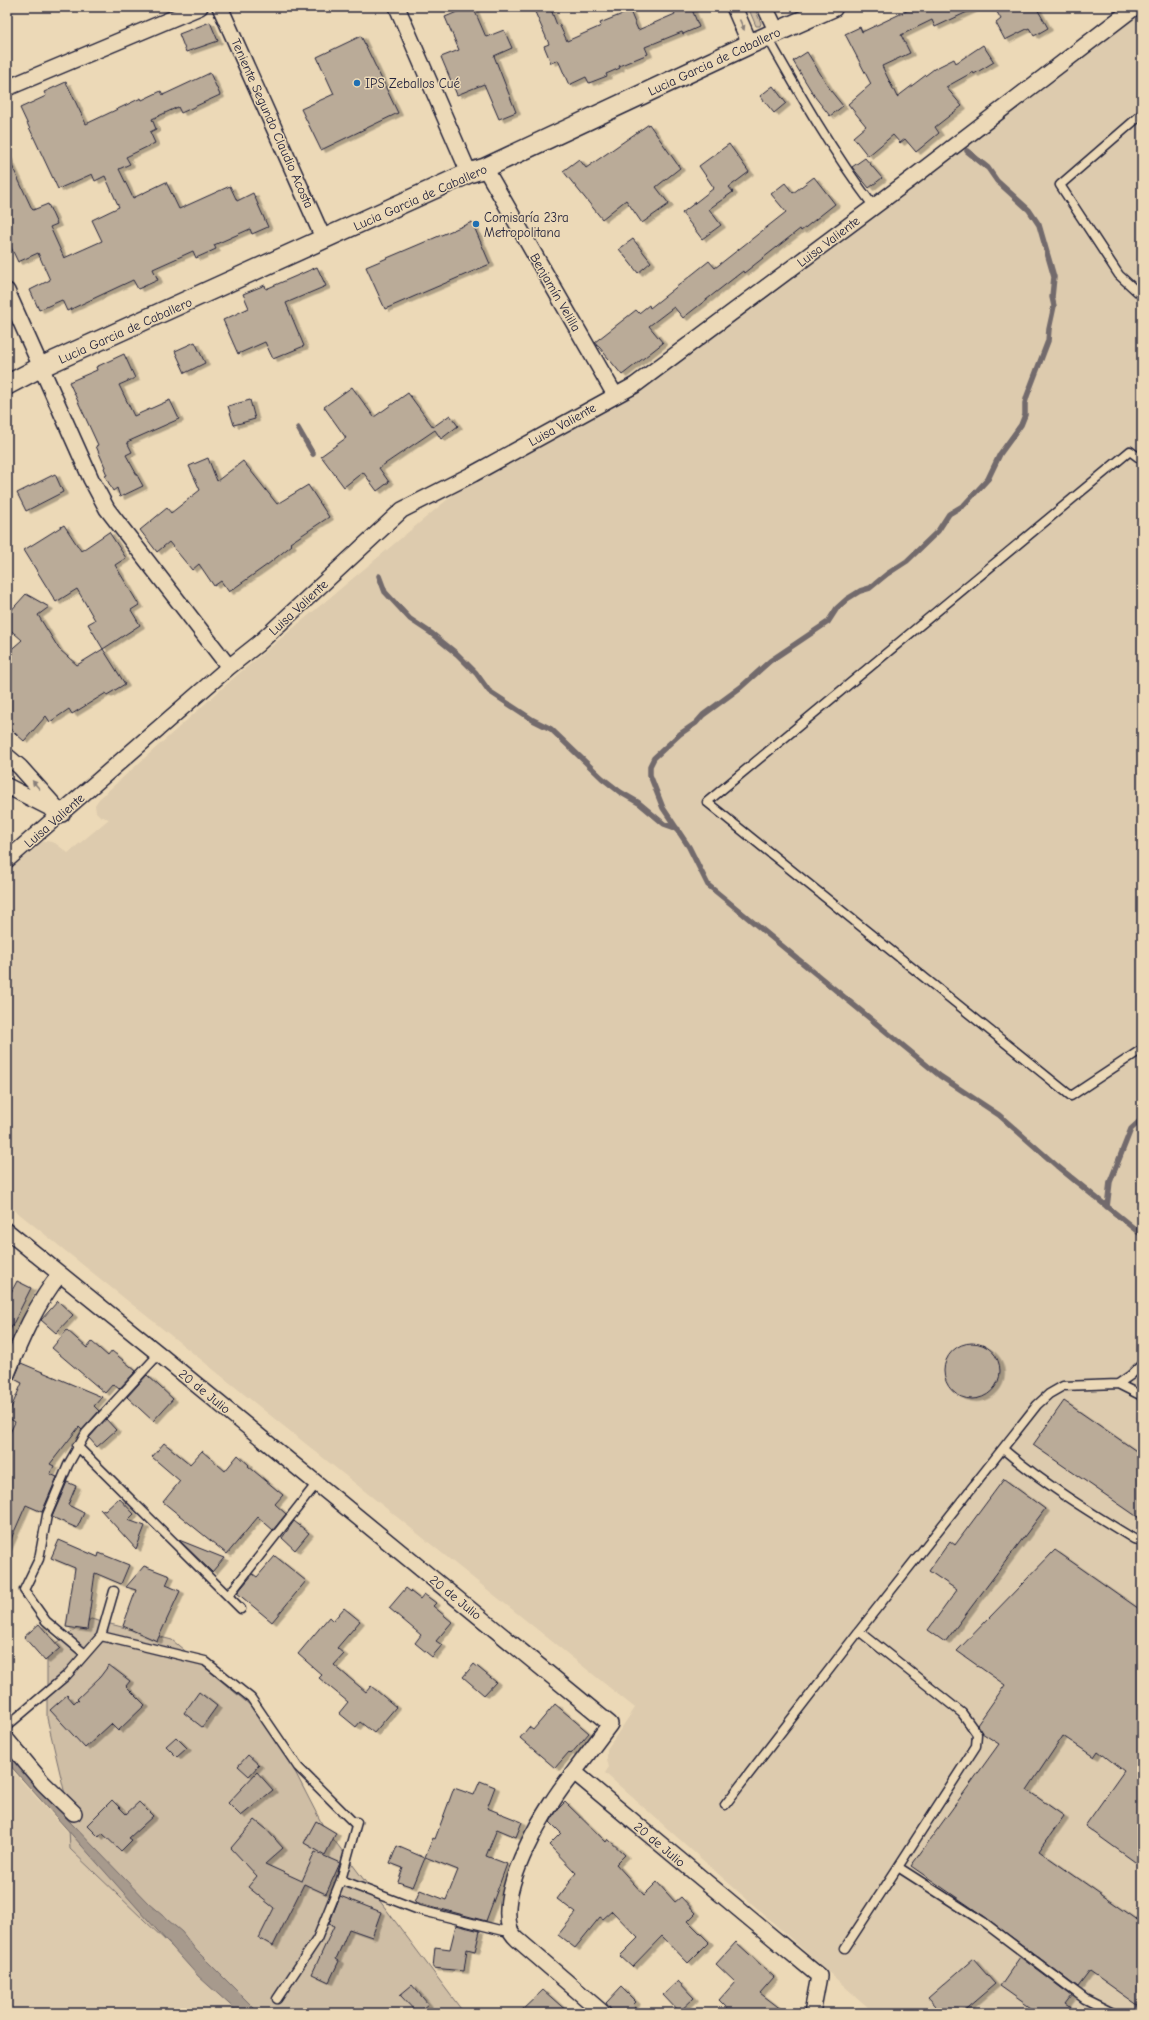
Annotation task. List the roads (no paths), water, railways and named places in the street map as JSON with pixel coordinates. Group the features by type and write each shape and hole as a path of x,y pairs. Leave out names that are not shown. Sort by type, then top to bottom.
{"street":[{"path":"7,88 200,7"},
{"name":"Teniente Segundo Claudio Acosta","path":"220,7 324,240"},
{"name":"Benjamín Velilla","path":"397,7 477,171 615,395"},
{"path":"734,7 764,37"},
{"path":"764,37 765,7"},
{"name":"Lucia Garcia de Caballero","path":"7,385 41,367 477,171 764,37 833,7"},
{"name":"Luisa Valiente","path":"7,860 62,814 229,666 258,644 402,510 473,474 635,384 874,207 1135,7"},
{"path":"7,291 91,479 107,509 229,666"},
{"path":"7,756 20,767 62,814"},
{"path":"7,786 62,814"},
{"name":"20 de Julio","path":"7,1231 610,1724 574,1772 819,1976 812,2013"},
{"path":"7,1374 34,1315 47,1291 60,1274"},
{"path":"7,1740 43,1783 74,1813"},
{"path":"574,1772 558,1791 540,1821 514,1877 508,1913 510,1930 517,1939 602,2013"}],"lane":[{"path":"764,37 851,177 874,207"},
{"path":"1142,114 1060,185 1119,275 1142,296"},
{"path":"1142,460 1130,451 707,802 1071,1096 1142,1048"},
{"path":"85,1654 46,1621 24,1590 39,1559 47,1515 77,1446 86,1432 159,1354"},
{"path":"1118,1384 1131,1375 1142,1364"},
{"path":"725,1805 859,1631 1037,1405 1049,1394 1063,1386 1118,1384 1142,1396"},
{"path":"77,1446 241,1609"},
{"path":"1003,1449 1032,1474 1065,1497 1134,1539 1142,1542"},
{"path":"228,1596 317,1483"},
{"path":"7,1726 67,1675 101,1636 114,1591"},
{"path":"845,1948 976,1746 978,1734 962,1713 859,1631"},
{"path":"101,1636 205,1661 251,1698 298,1767 356,1823 342,1880 317,1939 277,1999"},
{"path":"898,1867 982,1921 1085,1999 1113,2013"},
{"path":"342,1880 420,1910 504,1931 510,1930"}],"waterway":[{"path":"967,151 988,168 997,181 1029,210 1039,225 1054,277 1052,297 1054,306 1048,341 1027,396 1025,403 1025,415 1021,425 1000,454 988,479 964,505 949,514 938,531 907,561 887,574 870,588 860,591 847,599 837,608 828,622 770,661 741,687 680,734 654,758 650,766 650,775 663,808 689,847 708,885 940,1076 999,1115 1057,1166 1142,1235"},
{"path":"298,428 313,454"},
{"path":"379,576 385,592 410,619 431,633 457,654 476,673 489,691 533,720 551,729 602,778 620,792 639,803 664,824 678,829"},
{"path":"1107,1207 1110,1182 1131,1129 1142,1119"}],"place":[{"name":"IPS Zeballos Cué","path":"357,83"},
{"name":"Comisaría 23ra Metropolitana","path":"476,224"}]}
